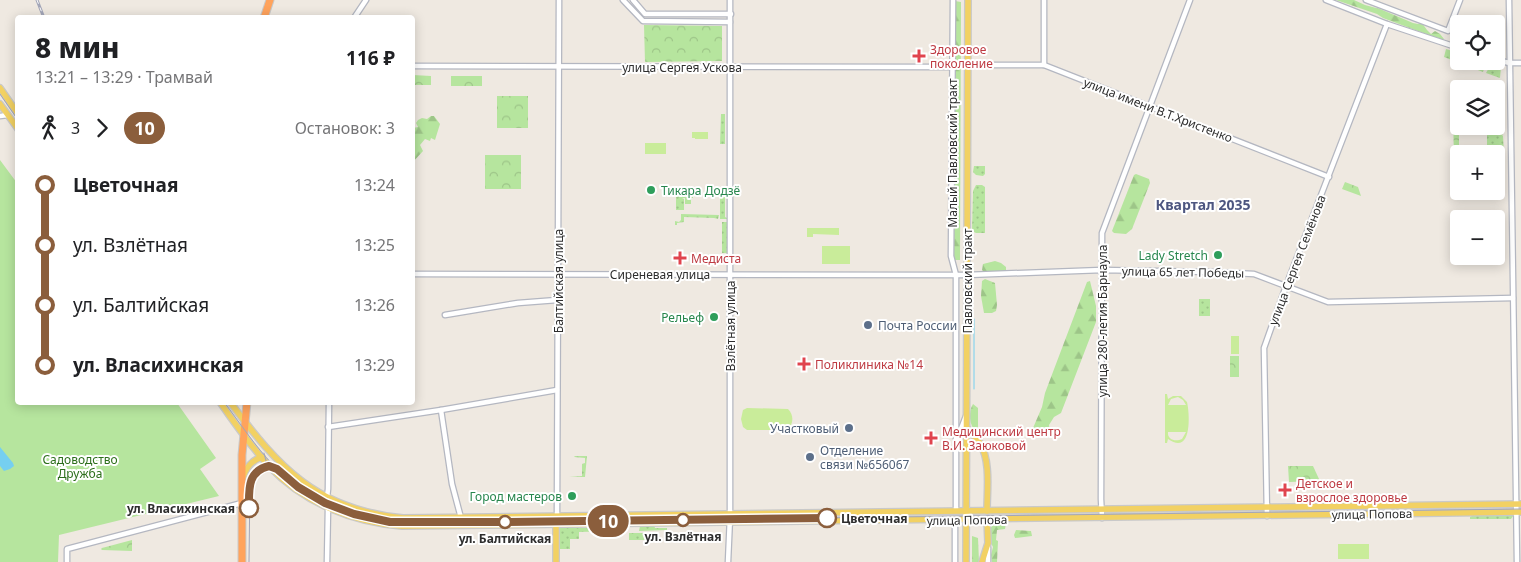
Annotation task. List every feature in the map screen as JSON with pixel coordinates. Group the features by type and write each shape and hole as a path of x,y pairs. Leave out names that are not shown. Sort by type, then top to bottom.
{"highway":[{"path":"265,15 270,0"},
{"path":"242,562 242,448 247,405"}],"main road":[{"name":"Павловский тракт","path":"966,562 968,0"},
{"path":"0,88 15,110"},
{"path":"0,104 15,125"},
{"name":"улица Попова","path":"222,405 262,457 289,484 328,508 364,521 396,526 1519,512"},
{"name":"улица Попова","path":"232,405 270,454 310,488 327,498 351,508 403,518 1519,504"},
{"path":"247,415 250,426 257,436"},
{"path":"232,420 242,448"},
{"path":"967,428 979,442 982,449 987,477 987,511"},
{"path":"242,482 249,466 255,459 262,457"},
{"path":"1059,510 1059,518"},
{"path":"866,512 866,521"},
{"path":"531,516 532,525"},
{"name":"Балтийская улица","path":"556,562 557,516"},
{"path":"982,562 988,543 988,519"}],"street":[{"path":"356,15 366,0"},
{"name":"Балтийская улица","path":"557,516 559,0"},
{"path":"624,0 643,21 730,22"},
{"path":"632,0 645,14 731,14"},
{"name":"Взлётная улица","path":"728,562 730,523 730,0"},
{"name":"Малый Павловский тракт","path":"953,0 952,256 956,275 956,511"},
{"path":"1044,0 1044,65"},
{"name":"улица 280-летия Барнаула","path":"1102,518 1102,233 1190,0"},
{"path":"1326,0 1386,24 1450,45"},
{"path":"1367,0 1448,32 1460,0"},
{"path":"1509,0 1513,298 1519,504 1517,562"},
{"path":"691,14 691,21"},
{"name":"улица Сергея Семёнова","path":"1267,516 1264,348 1386,24"},
{"path":"1505,62 1521,63"},
{"name":"улица имени В.Т.Христенко","path":"984,65 1044,65 1328,177"},
{"name":"улица Сергея Ускова","path":"415,66 952,67"},
{"path":"0,116 8,115"},
{"name":"улица 65 лет Победы","path":"967,275 1102,270 1212,272 1254,274 1328,302 1513,298"},
{"name":"Сиреневая улица","path":"415,274 967,275"},
{"path":"445,315 518,303 557,300"},
{"path":"328,426 442,410 557,390"},
{"path":"956,395 967,395"},
{"path":"327,498 329,405"},
{"path":"442,410 452,484 461,518"},
{"path":"956,443 967,413"},
{"path":"67,562 67,548 242,504"},
{"path":"327,562 328,508"},
{"path":"955,520 955,562"},
{"path":"988,543 988,562"}],"green space":[{"path":"1336,0 1354,0 1413,23 1422,23 1431,34 1435,31 1444,39 1442,40"},
{"path":"955,1 961,2 960,260 954,260"},
{"path":"644,25 722,26 722,61 645,62"},
{"path":"1446,49 1450,50 1450,59 1444,57"},
{"path":"1488,70 1501,70 1500,78 1486,73"},
{"path":"415,75 431,76 431,85 415,85"},
{"path":"451,76 482,76 482,86 451,86"},
{"path":"497,96 528,96 528,128 497,128"},
{"path":"721,114 725,114 725,144 720,144"},
{"path":"434,116 440,124 435,140 431,138 430,141 425,139 420,145 423,151 415,160 415,128 418,127 416,123 422,118 427,119"},
{"path":"692,132 708,132 708,139 692,138"},
{"path":"1453,135 1459,135 1459,145 1454,145"},
{"path":"1487,135 1503,136 1504,145 1487,145"},
{"path":"645,143 666,143 666,154 645,154"},
{"path":"485,155 521,155 521,189 485,189"},
{"name":"Садоводство Дружба","path":"0,160 15,180 15,405 178,405 216,458 200,469 219,496 59,535 58,562 0,562"},
{"path":"974,166 985,166 985,174 983,176 976,175 973,172"},
{"path":"1136,174 1149,179 1150,183 1132,229 1126,234 1114,233 1112,231"},
{"path":"1345,182 1358,187 1361,196 1342,189"},
{"path":"976,185 985,187 985,233 972,231 973,191"},
{"path":"720,194 725,194 725,217 727,219 720,219"},
{"path":"676,195 693,195 691,204 685,204 685,198 682,198 684,199 684,210 676,210"},
{"path":"681,214 719,215 718,219 684,217 684,222 675,225 675,221 679,222 681,220"},
{"path":"722,222 727,222 727,253 722,253"},
{"path":"807,228 839,228 839,235 813,234 813,237 807,237"},
{"path":"822,246 850,246 850,264 822,264"},
{"path":"995,261 1006,267 1006,272 985,273 982,270 983,264"},
{"path":"985,279 995,283 997,305 996,311 992,313 984,313 981,296 982,281"},
{"path":"1090,281 1096,306 1096,322 1061,413 1054,417 1049,425 1050,431 1048,433 1036,434 1033,428 1042,407 1045,393 1087,282"},
{"path":"1199,299 1210,299 1210,316 1199,316"},
{"path":"1231,336 1239,336 1239,354 1231,354"},
{"path":"1230,356 1239,356 1239,377 1230,377"},
{"path":"1165,394 1167,394 1168,399 1173,396 1181,396 1187,402 1189,416 1188,432 1182,442 1176,443 1168,439 1167,443 1165,443","holes":["1178,397 1186,405 1168,405 1171,399","1168,432 1186,432 1182,439 1177,440 1170,439"]},
{"path":"973,404 978,408 978,427 976,432 970,418"},
{"path":"747,408 788,409 792,422 787,430 747,430 743,427 741,419 743,410"},
{"path":"575,456 587,456 585,477 569,477 582,476 582,464 585,463 585,458"},
{"path":"1288,466 1313,466 1319,479 1317,481 1289,482"},
{"path":"1474,515 1513,516 1511,519 1470,519"},
{"path":"1003,521 1006,523 1005,529 997,530 997,562 992,562 993,547 989,539 991,527 995,523 999,524"},
{"path":"654,525 655,528 667,528 667,530 639,531 640,526"},
{"path":"562,526 583,528 613,526 614,531 579,532 579,539 570,539 570,549 559,549 559,529"},
{"path":"1016,530 1031,531 1032,536 1015,538"},
{"path":"629,533 654,533 654,540 629,540"},
{"path":"972,536 978,538 979,562 972,562"},
{"path":"132,540 132,551 101,549 102,548"},
{"path":"1338,544 1369,544 1369,559 1338,559"}],"water":[{"path":"0,447 14,466 4,471 0,466"}],"waterway":[{"path":"974,319 974,389"}],"tram line":[{"path":"0,94 15,116"},
{"path":"226,405 266,458 299,487 325,503 353,514 411,523 1521,509"},
{"path":"249,562 250,483 266,461 264,453"},
{"name":"10","path":"249,508 250,481 260,470 269,466 274,467 298,487 325,503 366,518 390,522 827,518"}],"railway":[{"path":"37,0 43,15"}],"place":[{"name":"Здоровое поколение","path":"919,56"},
{"name":"Тикара Додзё","path":"651,190"},
{"name":"Lady Stretch","path":"1218,255"},
{"name":"Медиста","path":"680,258"},
{"name":"Рельеф","path":"714,317"},
{"name":"Почта России","path":"868,325"},
{"name":"Поликлиника №14","path":"804,364"},
{"name":"Участковый","path":"849,428"},
{"name":"Медицинский центр В.И. Заюковой","path":"931,438"},
{"name":"Отделение связи №656067","path":"810,457"},
{"name":"Детское и взрослое здоровье","path":"1285,490"},
{"name":"Город мастеров","path":"572,496"},
{"name":"ул. Власихинская","path":"249,508"},
{"name":"Цветочная","path":"827,518"},
{"name":"ул. Взлётная","path":"683,520"},
{"name":"ул. Балтийская","path":"505,522"}],"district":[{"name":"Квартал 2035","path":"1203,204"}]}
